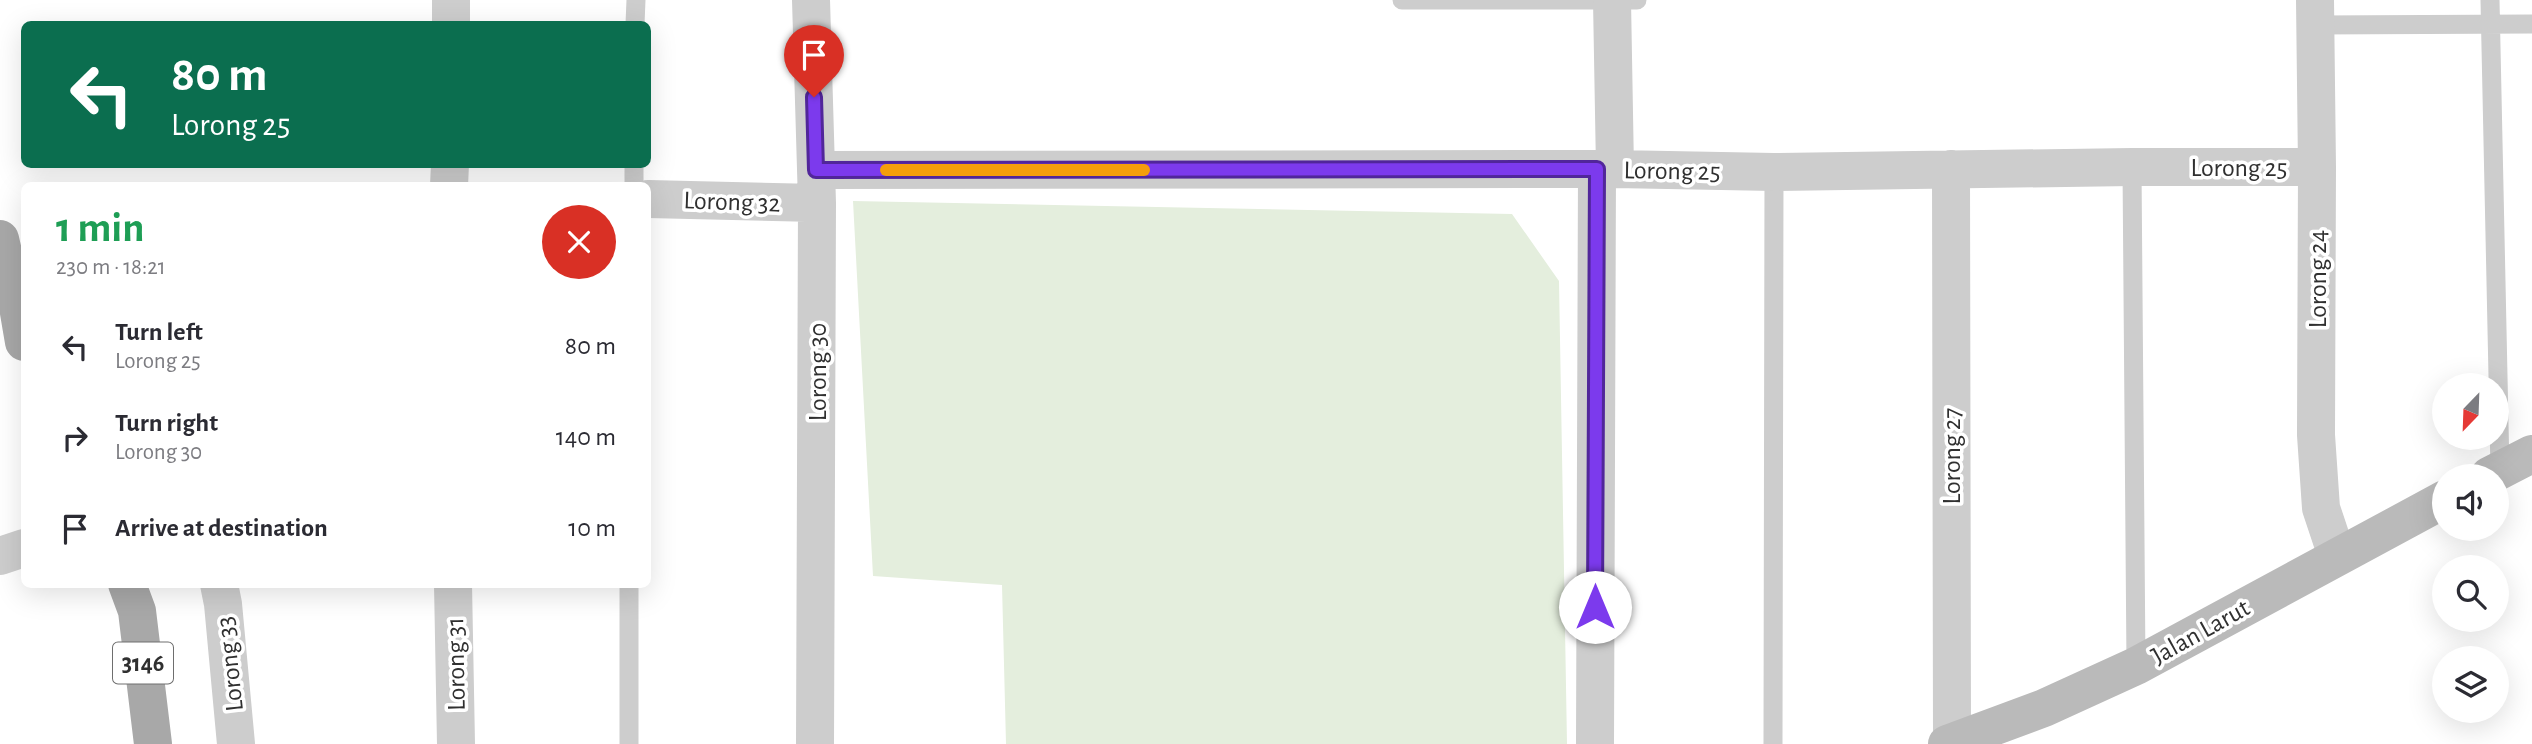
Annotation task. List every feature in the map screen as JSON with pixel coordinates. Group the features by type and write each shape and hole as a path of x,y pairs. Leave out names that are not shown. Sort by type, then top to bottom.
{"main road":[{"path":"12,269 21,324"},
{"name":"Jalan Larut","path":"1950,743 2044,708 2136,666 2432,506"},
{"name":"3146","path":"128,588 137,611 153,744"},
{"name":"3146","path":"153,588 164,626 175,744"}],"street":[{"path":"451,0 451,21"},
{"name":"Lorong 30","path":"811,0 817,187 815,744"},
{"path":"1595,744 1606,169 1612,0"},
{"name":"Lorong 24","path":"2316,13 2316,435 2322,508 2337,556"},
{"name":"Lorong 25","path":"817,187 1606,169 1774,172 2318,167"},
{"name":"Lorong 27","path":"1950,743 1951,169"},
{"name":"Lorong 32","path":"651,199 817,187"},
{"path":"0,556 21,549"},
{"name":"Lorong 33","path":"220,588 236,744"},
{"name":"Lorong 31","path":"453,588 456,744"}],"lane":[{"path":"635,21 636,0"},
{"path":"1402,0 1637,0"},
{"path":"2490,0 2507,464"},
{"path":"2316,13 2532,24"},
{"path":"2132,167 2136,666"},
{"path":"1773,744 1774,172"},
{"path":"629,588 629,744"}],"green space":[{"path":"853,201 1512,214 1559,281 1567,744 1006,744 1002,585 873,576"}],"slow traffic":[{"path":"886,170 1144,170"}],"route":[{"path":"814,97 816,170 1597,169 1595,607"}]}
